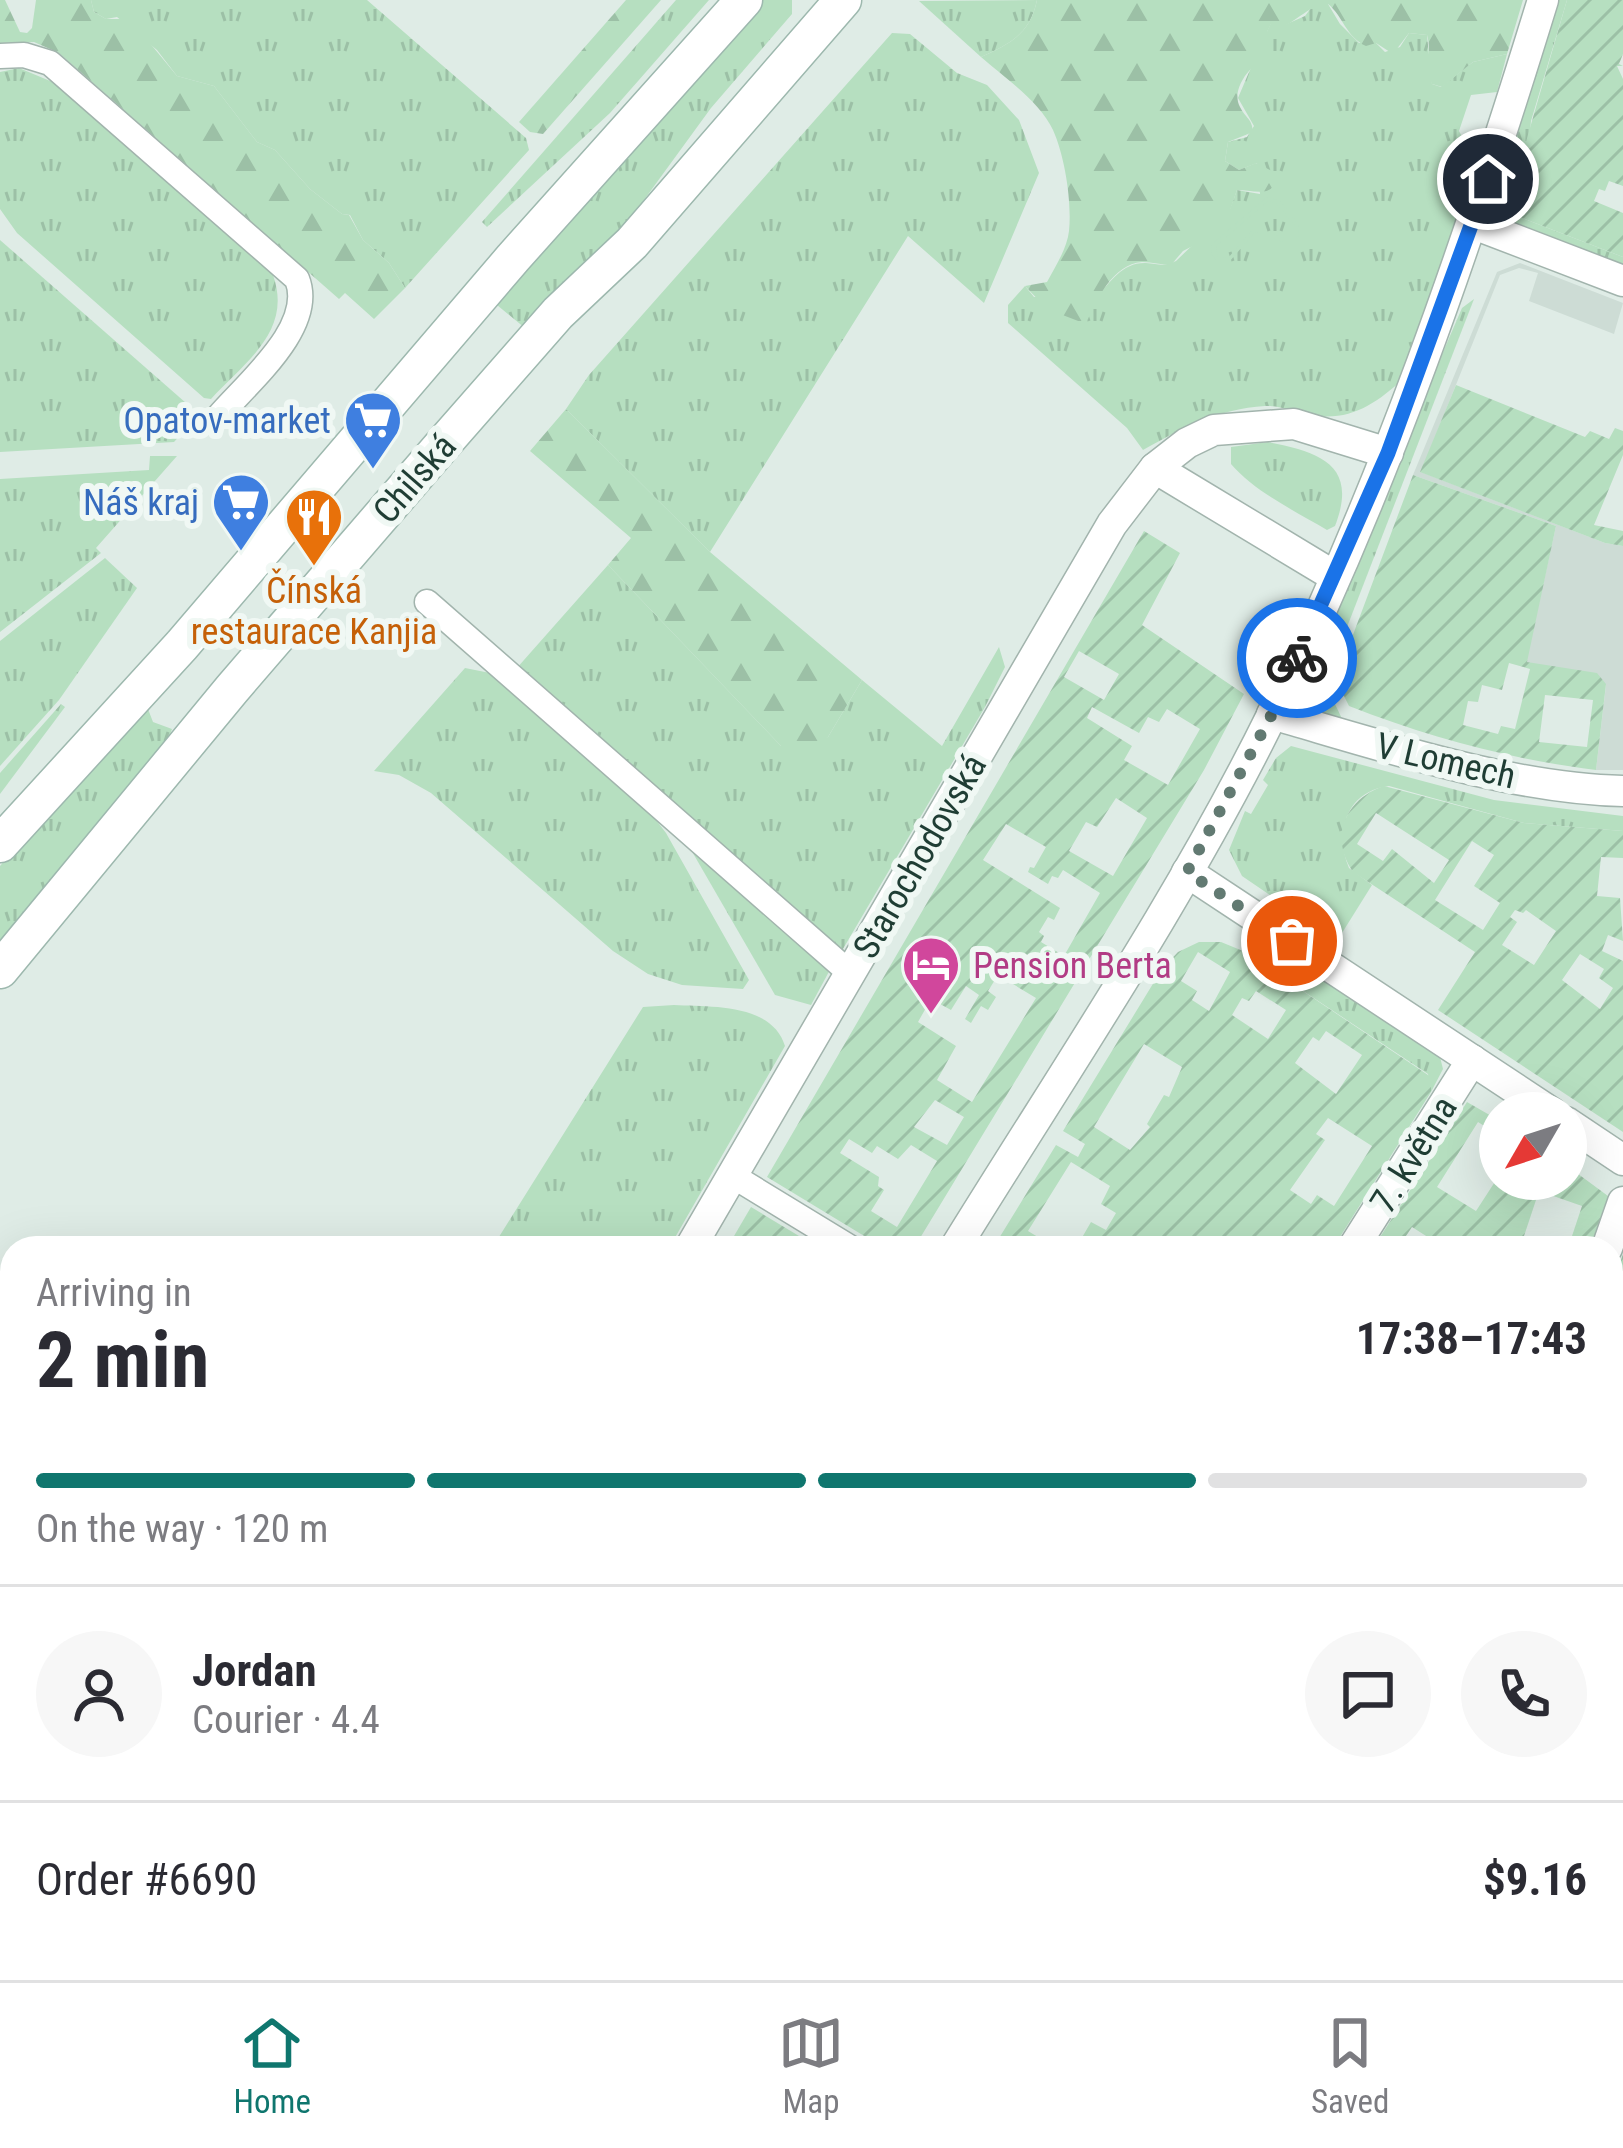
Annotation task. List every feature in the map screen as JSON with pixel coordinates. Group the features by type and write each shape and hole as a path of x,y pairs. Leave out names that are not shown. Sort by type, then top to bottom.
{"main road":[{"name":"Chilská","path":"0,844 182,645 513,258 744,0"},
{"name":"Chilská","path":"0,970 232,689 444,443 558,313 632,243 843,0"}],"street":[{"path":"962,1236 1187,872 1272,714 1388,453 1474,224 1544,0"},
{"path":"0,56 23,55 50,63 297,279 303,302 296,325 218,417"},
{"path":"1474,224 1623,281"},
{"name":"Starochodovská","path":"697,1236 1112,524 1155,468 1186,443 1214,430 1294,424 1388,453"},
{"path":"1155,468 1334,576"},
{"path":"427,602 851,974"},
{"name":"V Lomech","path":"1272,714 1408,753 1582,790 1623,791"},
{"path":"1187,872 1520,1092"},
{"name":"7. května","path":"1361,1236 1472,1060"},
{"path":"1587,1136 1623,1160"},
{"path":"733,1176 831,1236"},
{"path":"1611,1236 1623,1202"}],"shaded area":[{"path":"1520,263 1623,303 1614,334 1529,301 1538,273 1519,268 1500,275 1421,472 1623,546 1623,770 1596,770 1606,685 1526,662 1556,526 1413,475 1497,272"}],"green space":[{"path":"0,0 5,0 20,32 32,28 36,0 91,0 94,12 106,19 130,19 177,76 214,86 257,142 275,150 310,189 349,215 363,240 389,263 405,288 374,319 345,293 339,299 59,53 34,42 0,43"},
{"path":"91,0 367,0 526,138 529,150 405,288 389,263 363,240 350,215 310,189 275,150 257,142 214,86 177,76 157,50 117,17 106,19 94,12"},
{"path":"626,0 661,0 543,134 530,132 519,122"},
{"path":"676,0 709,0 610,113 487,227 482,222"},
{"path":"756,0 792,0 792,14 711,108 625,226 531,333 497,305 499,293"},
{"path":"1037,0 1030,21 1018,36 981,57 919,1"},
{"path":"1037,0 1523,0 1507,54 1473,62 1442,87 1430,78 1427,35 1409,33 1393,54 1376,43 1366,46 1328,4 1280,28 1271,24 1267,32 1273,42 1272,54 1252,68 1238,91 1240,107 1253,132 1228,142 1225,161 1239,170 1256,163 1274,172 1273,187 1263,192 1237,190 1218,233 1183,251 1171,265 1142,262 1122,269 1100,294 1086,324 1047,309 1025,286 1047,282 1066,244 1069,207 1064,166 1053,130 1040,110 981,57 1018,36 1030,21"},
{"path":"1552,0 1567,0 1531,121 1522,218 1623,257 1623,265 1507,221 1493,208"},
{"path":"1567,0 1623,0 1619,64 1623,66 1617,66 1623,79 1623,186 1609,181 1594,201 1623,213 1623,257 1522,218 1510,197"},
{"path":"1314,4 1328,4 1359,43 1376,43 1385,52 1400,47 1409,33 1427,35 1432,84 1441,87 1473,62 1507,54 1497,92 1471,95 1459,131 1476,163 1403,379 1350,413 1325,416 1271,406 1248,408 1202,421 1143,450 1127,428 1008,323 1008,305 1025,286 1034,297 1097,297 1131,266 1176,261 1230,209 1237,190 1260,194 1257,163 1239,170 1225,161 1228,142 1247,137 1254,126 1238,98 1271,23 1280,27 1305,16"},
{"path":"892,33 910,34 957,73 987,85 1019,120 1039,173 984,303 908,236 710,552 566,409 589,375"},
{"path":"19,68 55,83 273,275 277,313 271,329 251,358 211,399 204,398 17,233 0,209 0,72"},
{"path":"1267,197 1280,201 1299,225 1298,237 1286,243 1255,232 1230,261 1217,261 1211,254 1212,244","holes":["1268,201 1277,204 1295,226 1295,235 1287,239 1254,228 1228,258 1218,257 1216,246"]},
{"path":"0,240 194,410 196,418 174,442 0,452"},
{"path":"1474,299 1330,671 1317,645 1462,308"},
{"path":"1456,385 1585,437 1590,431 1609,439 1615,428 1623,431 1623,455 1594,525 1623,531 1623,546 1420,472"},
{"path":"566,409 710,552 862,680 828,737 811,749 781,746 608,565 631,538 530,451"},
{"path":"1268,442 1330,464 1342,488 1335,526 1327,530 1289,508 1231,464 1231,447"},
{"path":"150,456 177,456 96,548 101,553 0,632 0,479 149,470"},
{"path":"1413,475 1556,526 1527,662 1597,673 1606,684 1596,770 1501,753 1380,717 1349,706 1336,680","holes":["1509,663 1530,669 1515,729 1501,726 1498,734 1463,725 1468,701 1478,702 1482,685 1502,690","1545,695 1593,700 1587,747 1539,742"]},
{"path":"1144,531 1180,553 1142,625 1244,694 1204,770 921,1236 864,1236 767,1177","holes":["1079,651 1119,674 1104,700 1064,677","1092,707 1139,733 1148,717 1159,722 1167,709 1200,729 1168,785 1124,760 1132,746 1087,718","1116,798 1147,818 1113,876 1069,851 1086,822 1097,827","1006,824 1046,847 1028,872 1048,884 1063,870 1100,893 1064,956 1041,942 1044,936 1039,932 1060,908 983,860","998,975 1036,998 972,1102 937,1080 956,1046 918,1022 931,999 951,1010 966,986 979,995 965,1019 971,1023 981,1006 988,1010 996,997 988,991","935,1100 964,1117 947,1145 914,1127","849,1139 872,1153 877,1146 898,1159 911,1145 937,1161 897,1227 871,1211 884,1190 878,1186 879,1177 840,1153"]},
{"path":"105,558 137,588 59,700 0,766 0,641"},
{"path":"608,565 781,746 828,737 862,680 942,746 999,647 1005,667 985,707 840,954 516,669"},
{"path":"1312,656 1345,725 1303,708 1295,699"},
{"path":"465,668 495,674 636,794 666,833 749,980 743,989 682,985 648,974 613,951 431,793 399,775 374,771"},
{"path":"148,696 153,722 172,729 161,758 0,947 0,866"},
{"path":"61,704 65,707 0,794 0,773"},
{"path":"1291,746 1494,800 1623,816 1623,831 1524,823 1389,786 1374,790 1353,805 1343,841 1349,868 1372,885 1337,941 1242,876 1229,850 1245,811 1251,814 1268,785 1263,780 1276,758"},
{"path":"1384,786 1524,823 1623,831 1623,858 1601,857 1597,896 1620,898 1623,941 1608,935 1602,951 1623,961 1623,1132 1587,1108 1587,1092 1562,1092 1438,1010 1475,952 1353,872 1342,833 1359,800","holes":["1376,813 1449,860 1434,883 1392,849 1383,861 1357,844","1472,841 1494,855 1474,886 1500,903 1483,930 1435,900","1515,910 1526,910 1556,931 1534,965 1502,945 1517,922 1510,917","1580,954 1604,969 1599,978 1613,988 1600,1009 1562,980"]},
{"path":"683,836 832,966 811,1005 775,995"},
{"path":"1199,942 1221,942 1243,951 1431,1077 1431,1092 1341,1236 1083,1236 1091,1222 1106,1230 1116,1213 1101,1204 1110,1186 1071,1162 1028,1231 1036,1236 1000,1236 1056,1145 1078,1157 1085,1144 1063,1131 1162,969 1178,952","holes":["1198,952 1230,972 1209,1011 1192,1000 1197,991 1181,981","1256,991 1286,1010 1268,1039 1232,1015 1242,998 1249,1001","1326,1031 1362,1055 1336,1094 1295,1063 1313,1037 1319,1041","1144,1044 1182,1067 1169,1097 1164,1095 1147,1124 1150,1127 1130,1150 1094,1127","1328,1118 1372,1146 1334,1206 1317,1195 1311,1204 1290,1190 1325,1140 1316,1134"]},
{"path":"1267,942 1439,1053 1443,1069 1431,1092 1428,1074 1255,959"},
{"path":"643,1007 738,1010 767,1022 785,1046 676,1236 500,1236"},
{"path":"1467,1102 1479,1109 1479,1123 1437,1187 1476,1211 1483,1200 1536,1200 1524,1236 1426,1236 1412,1227 1406,1236 1381,1236"},
{"path":"1587,1180 1608,1196 1594,1236 1572,1236 1582,1206 1565,1200 1587,1200"},
{"path":"751,1207 799,1236 734,1236"}],"way so far":[{"path":"1292,941 1187,872 1297,658"}],"place":[{"name":"Opatov-market","path":"373,471"},
{"name":"Náš kraj","path":"241,553"},
{"name":"Čínská restaurace Kanjia","path":"314,568"},
{"name":"Pension Berta","path":"931,1016"}],"route":[{"path":"1297,658 1388,453 1488,179"}]}
